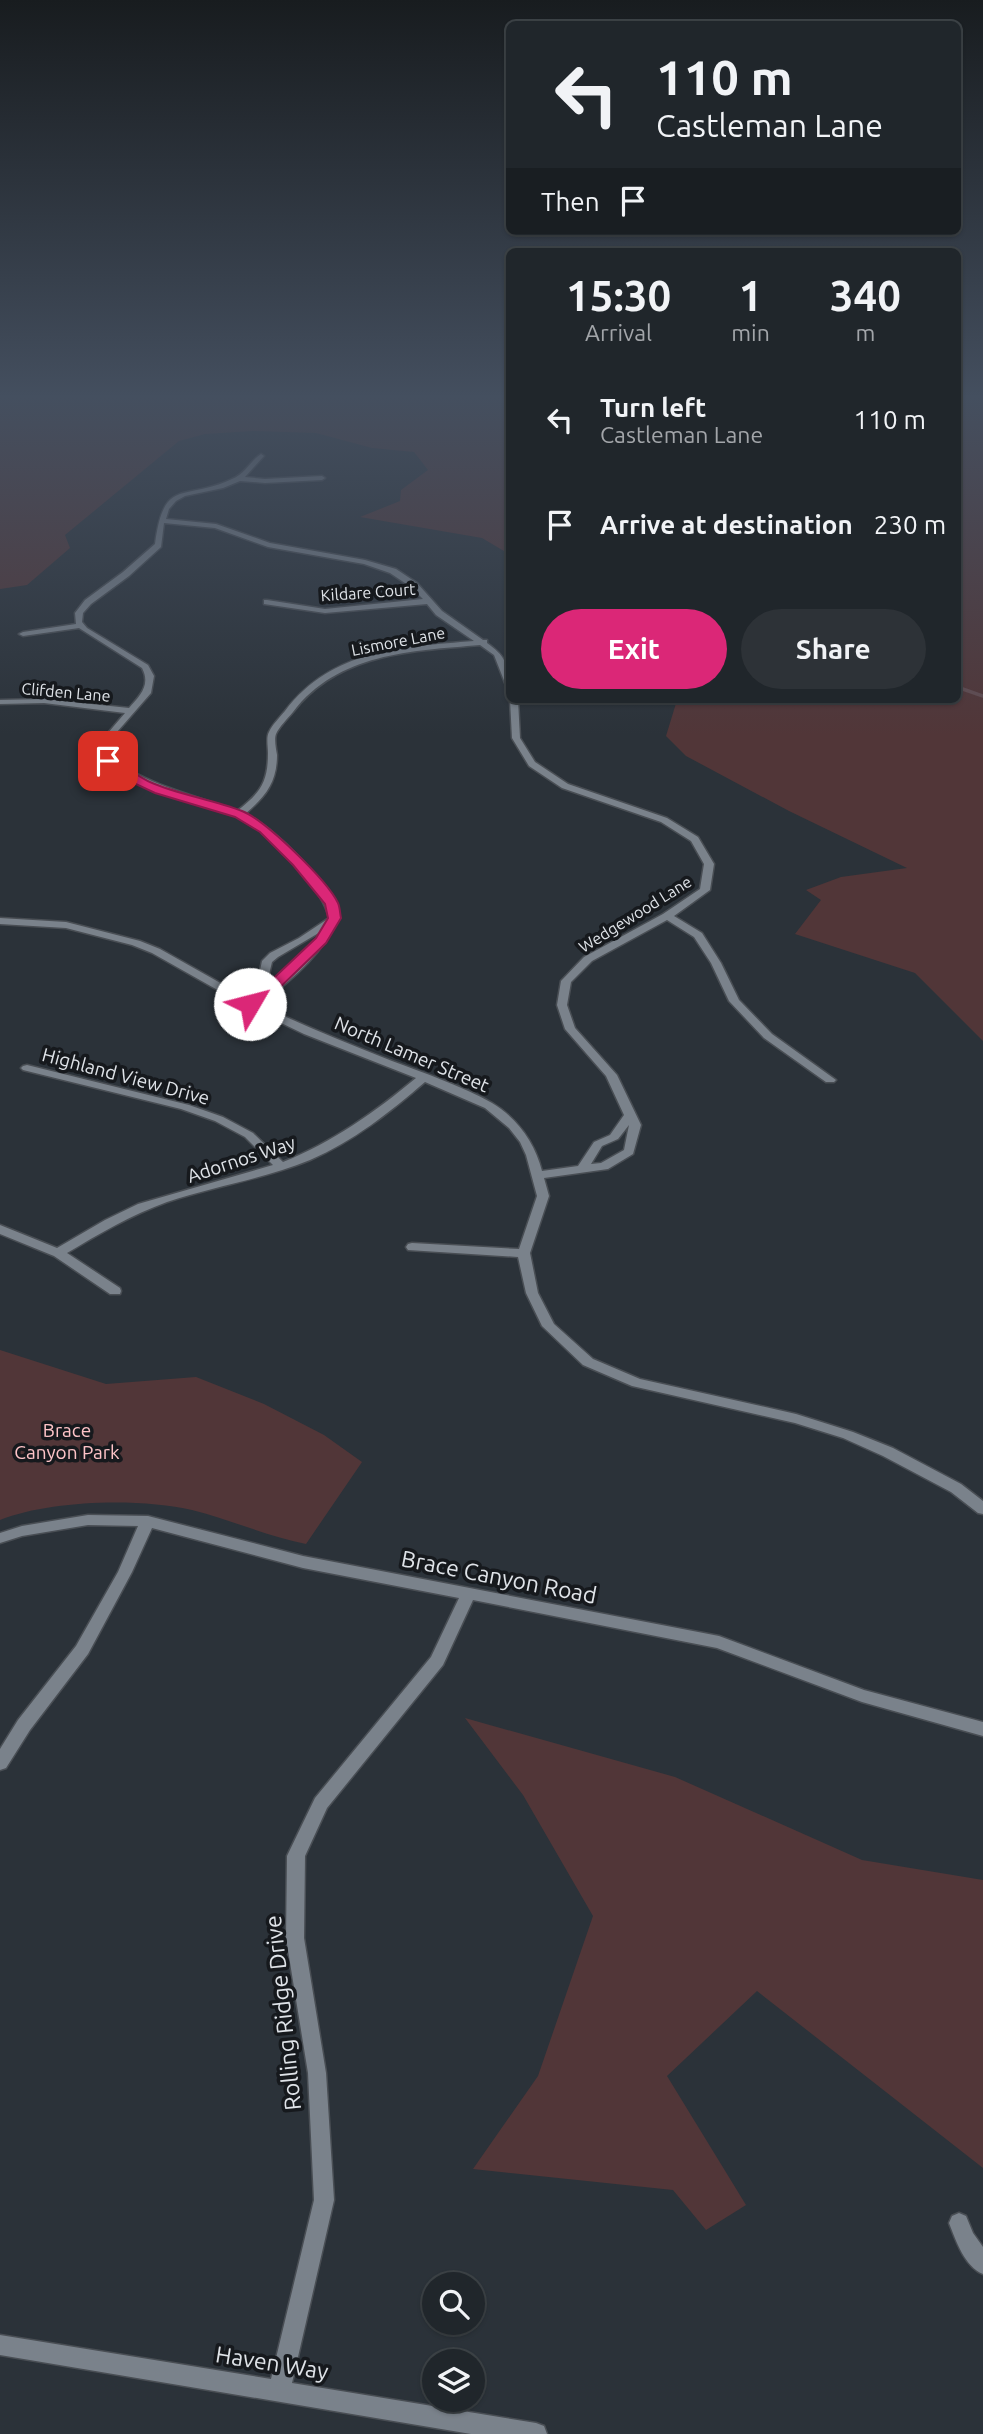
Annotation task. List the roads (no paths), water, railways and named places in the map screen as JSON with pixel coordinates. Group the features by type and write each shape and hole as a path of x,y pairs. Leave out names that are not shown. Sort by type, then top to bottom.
{"street":[{"path":"79,626 79,613 88,602 126,574 158,545 160,521 166,508"},
{"path":"160,521 216,526 268,545 365,562 400,575 430,601 439,613 498,654 506,675"},
{"name":"Kildare Court","path":"267,602 326,611 430,601"},
{"path":"23,634 79,626 145,667 150,676 147,693 106,740 108,761 129,777 159,790 239,814 264,830 297,862 331,903 334,918 321,941 264,995 250,1004"},
{"name":"Lismore Lane","path":"239,814 263,795 272,775 272,733 315,682 340,667 377,657 484,642"},
{"name":"Clifden Lane","path":"0,702 44,701 129,712"},
{"name":"Wedgewood Lane","path":"514,703 516,738 532,764 565,786 664,820 695,839 709,864 705,890 667,916 588,959 566,981 562,1006 570,1029 611,1075 631,1114 635,1125 629,1152 604,1166 536,1175"},
{"path":"667,916 698,935 716,963 734,1000 768,1036 830,1080"},
{"path":"232,993 264,977 267,961 274,954 303,940 334,918"},
{"name":"North Lamer Street","path":"0,921 66,925 136,943 167,956 250,1004 308,1032 424,1077 489,1106 513,1126 532,1154 543,1196 524,1253 532,1293 549,1326 588,1362 637,1383 796,1419 848,1435 888,1452 956,1488 983,1509"},
{"name":"Highland View Drive","path":"27,1068 185,1107 219,1119 249,1135 281,1167"},
{"name":"Adornos Way","path":"58,1253 103,1226 143,1207 281,1167 329,1147 366,1124 424,1077"},
{"path":"582,1169 598,1144 614,1137 631,1114"},
{"path":"0,1229 58,1253 115,1291"},
{"path":"412,1247 524,1253"},
{"name":"Brace Canyon Road","path":"0,1538 22,1531 88,1520 148,1521 303,1562 719,1642 862,1696 983,1729"},
{"path":"0,1763 24,1725 82,1650 125,1572 148,1521"},
{"name":"Rolling Ridge Drive","path":"279,2391 324,2200 317,2073 295,1938 296,1856 321,1803 437,1661 468,1594"},
{"path":"959,2223 965,2239 983,2264"},
{"name":"Haven Way","path":"0,2345 536,2434"}],"waterway":[{"path":"961,688 983,696"}],"park label":[{"name":"Brace Canyon Park","path":"67,1441"}]}
